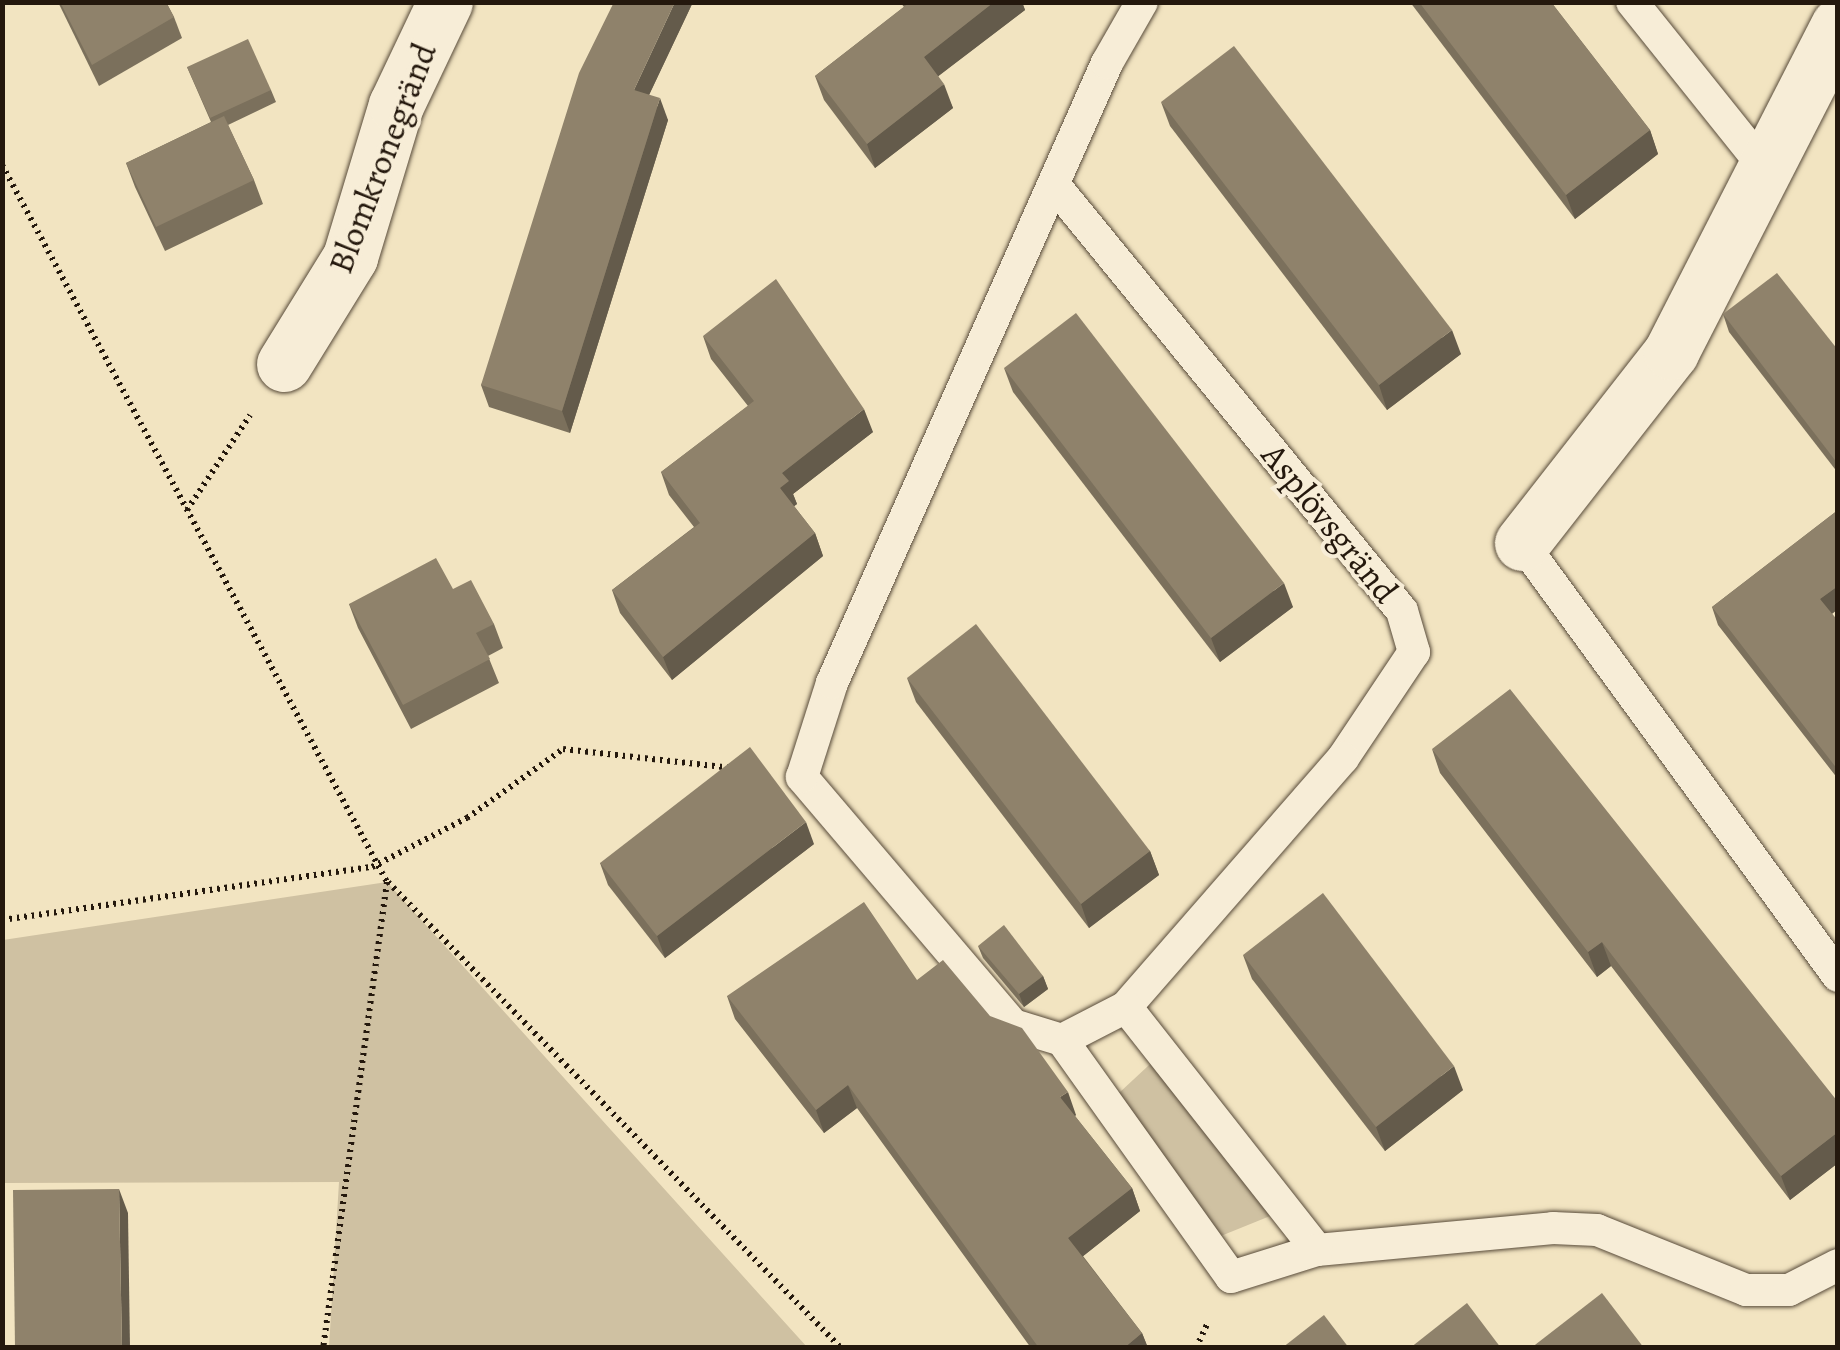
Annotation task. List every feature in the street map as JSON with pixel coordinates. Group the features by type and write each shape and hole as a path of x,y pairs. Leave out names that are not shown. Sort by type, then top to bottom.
{"street":[{"name":"Blomkronegränd","path":"284,364 350,257 396,106 445,2"},
{"path":"1522,543 1671,352 1838,26"}],"lane":[{"path":"1142,2 832,683 802,777 1013,1025 1062,1040 1231,1276 1317,1250 1553,1228 1598,1230 1746,1290 1789,1290 1838,1265"},
{"path":"1632,2 1765,168"},
{"name":"Asplövsgränd","path":"1056,187 1402,611 1414,652 1343,758 1126,1007 1062,1040"},
{"path":"1522,543 1838,976"},
{"path":"1126,1007 1317,1250"}],"path":[{"path":"2,165 372,867 841,1348"},
{"path":"187,510 284,364"},
{"path":"2,920 372,867 467,818 562,748 802,777"},
{"path":"322,1348 387,882"}],"shaded area":[{"path":"387,882 807,1347 329,1347 339,1182 3,1183 3,940"},
{"path":"1162,1053 1285,1210 1206,1242 1105,1106"}],"building":[{"path":"60,2 166,2 174,17 92,65"},
{"path":"614,2 675,2 634,90 660,98 562,411 481,385 579,73"},
{"path":"910,2 994,2 924,57 944,84 867,144 815,76"},
{"path":"1419,2 1551,2 1650,130 1566,195"},
{"path":"248,39 271,90 210,118 187,67"},
{"path":"1234,46 1452,330 1379,385 1161,102"},
{"path":"224,116 254,180 156,227 126,163"},
{"path":"1777,273 1838,350 1838,464 1723,314"},
{"path":"776,279 864,409 782,473 789,481 780,488 815,533 663,657 612,590 700,523 661,472 754,401 703,336"},
{"path":"1076,313 1284,583 1211,638 1004,368"},
{"path":"1838,510 1838,586 1820,599 1838,621 1838,770 1712,607"},
{"path":"436,558 453,589 471,580 494,624 476,633 490,659 403,705 349,604"},
{"path":"976,624 1150,851 1081,904 907,678"},
{"path":"1510,689 1838,1102 1838,1132 1781,1176 1602,942 1588,952 1432,749"},
{"path":"750,747 806,822 657,936 600,863"},
{"path":"1323,893 1454,1066 1376,1127 1243,955"},
{"path":"864,902 917,980 943,960 990,1016 1022,1028 1068,1092 1060,1097 1132,1188 1068,1238 1142,1333 1124,1348 1039,1348 848,1085 816,1110 727,996"},
{"path":"1004,925 1043,976 1019,994 978,946"},
{"path":"119,1189 122,1348 15,1348 13,1190"},
{"path":"1602,1293 1644,1348 1531,1348"},
{"path":"1467,1303 1501,1348 1410,1348"},
{"path":"1324,1315 1349,1348 1282,1348"}]}
